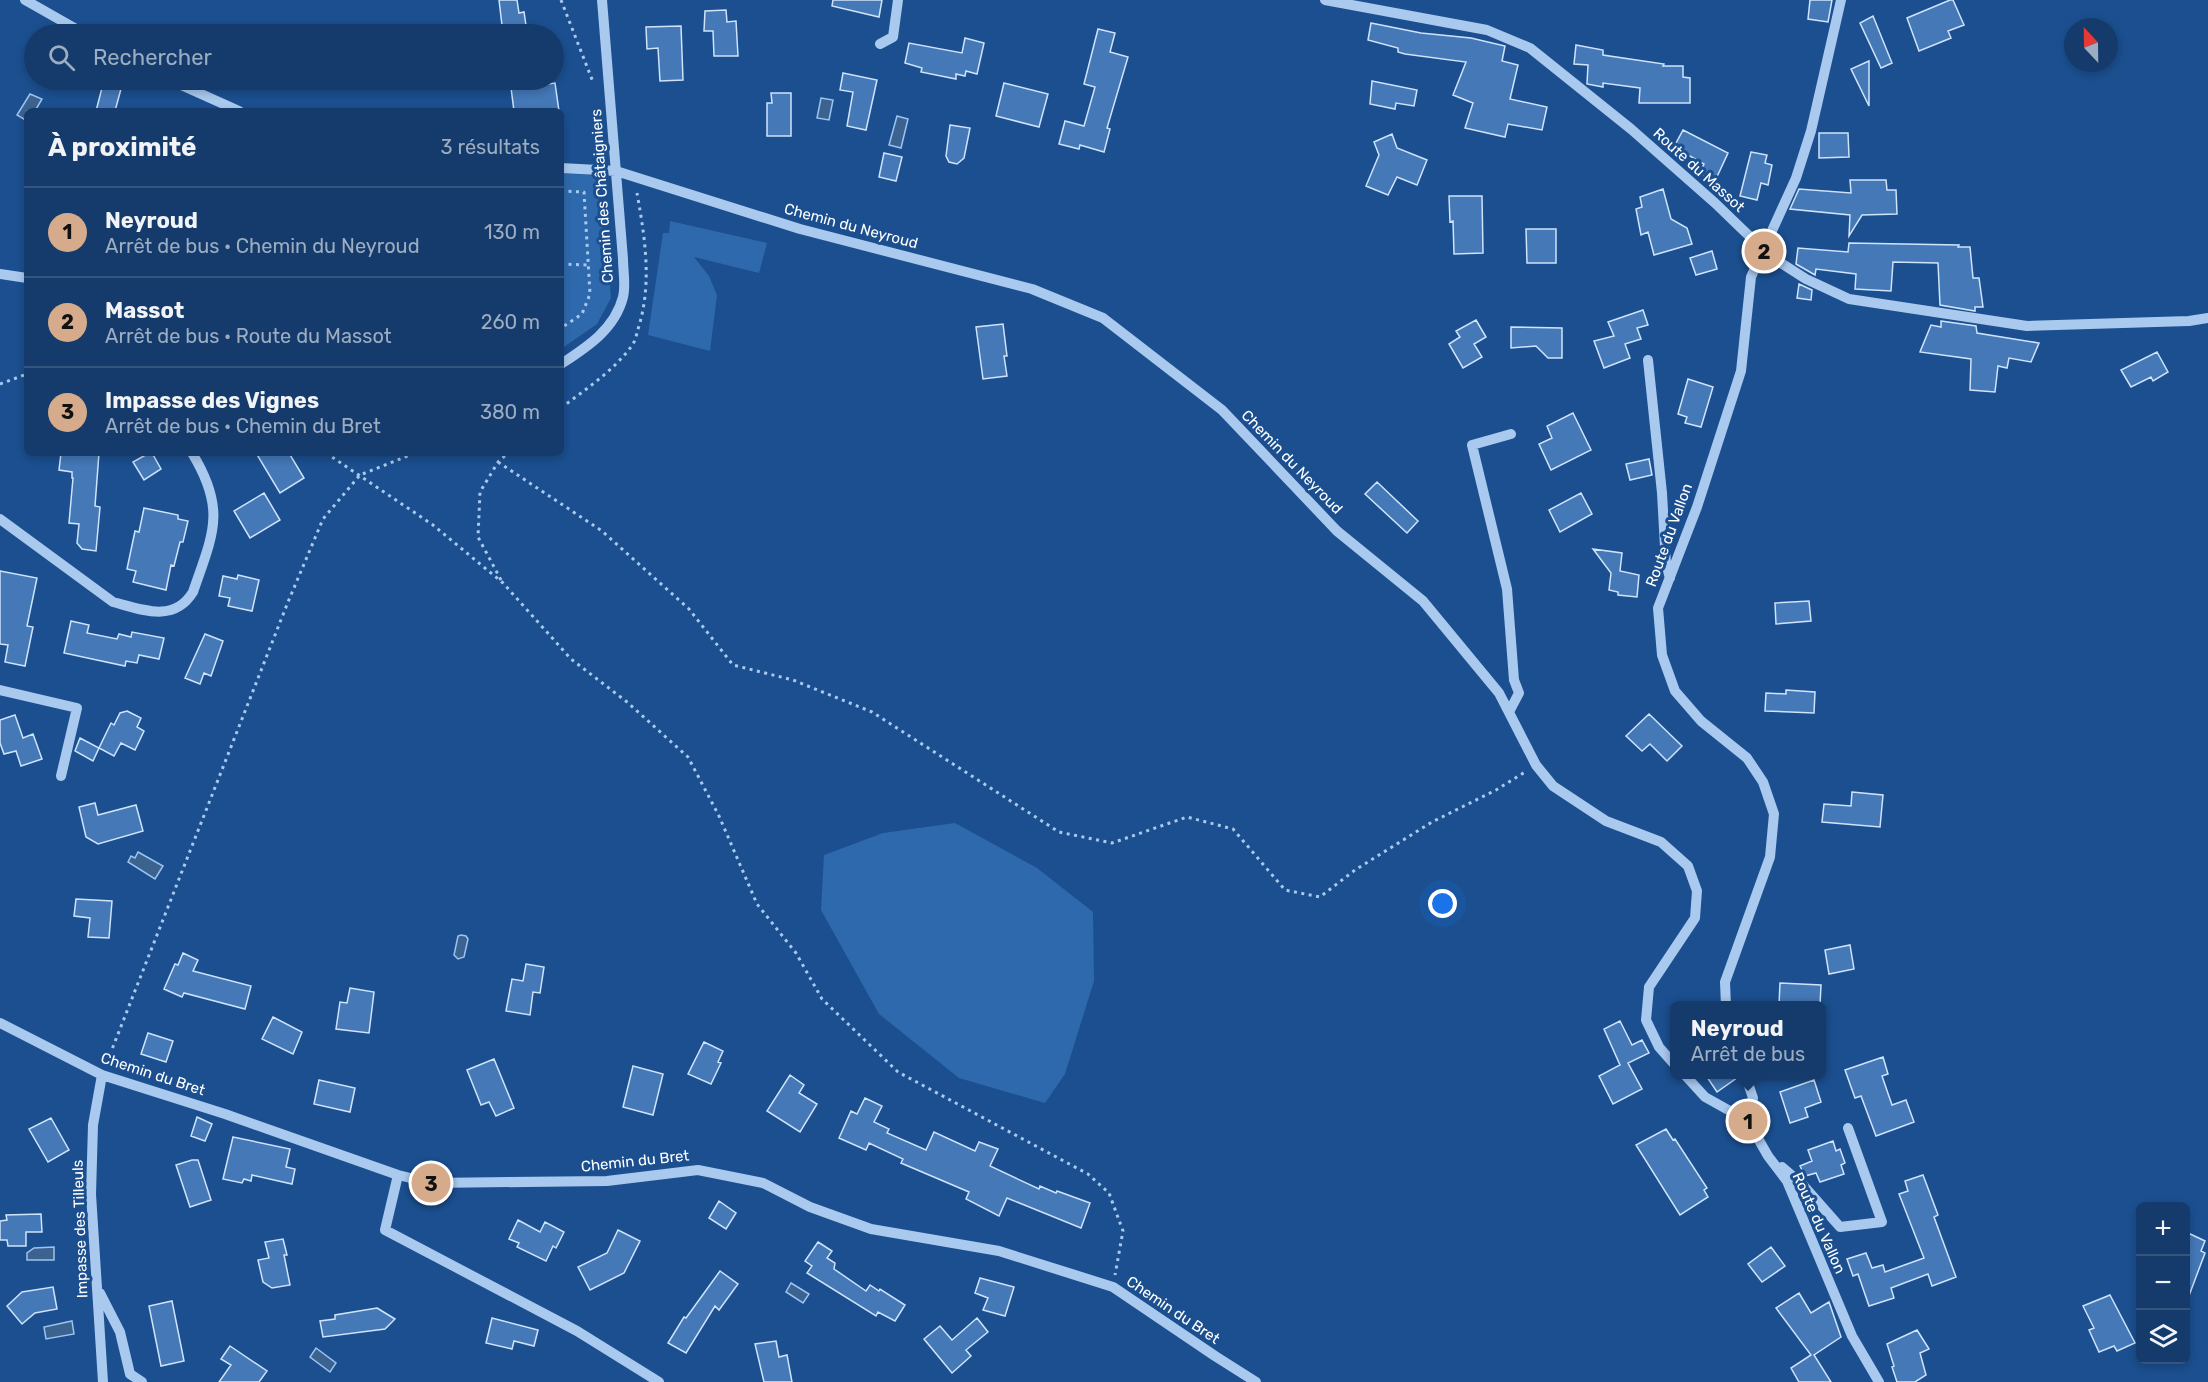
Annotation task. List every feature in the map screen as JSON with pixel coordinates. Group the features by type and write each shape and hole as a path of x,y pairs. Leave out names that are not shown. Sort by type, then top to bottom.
{"street":[{"path":"25,0 67,24"},
{"name":"Chemin des Châtaigniers","path":"564,362 592,343 610,325 623,296 623,259 602,0"},
{"path":"880,44 893,37 898,0"},
{"name":"Route du Massot","path":"1325,0 1487,30 1530,48 1631,129 1764,250 1806,279 1849,299 2027,326 2189,321 2208,318"},
{"name":"Route du Vallon","path":"1726,1001 1725,982 1770,857 1774,814 1763,782 1747,758 1701,722 1675,691 1662,655 1658,608 1697,507 1741,371 1751,277 1796,178 1811,131 1842,0"},
{"path":"192,90 232,108"},
{"name":"Chemin du Neyroud","path":"564,168 616,171 800,229 1032,289 1103,318 1222,410 1337,531 1423,601 1499,693 1536,765 1553,786 1605,821 1661,842 1688,866 1697,891 1695,918 1649,987 1646,1020 1659,1047 1670,1059"},
{"path":"0,274 24,278"},
{"path":"1648,360 1662,493 1666,565 1670,578"},
{"path":"1509,712 1519,693 1514,680 1507,589 1472,445 1511,434"},
{"path":"0,519 113,602 135,608 172,611 180,608 193,592 215,522 214,503 201,468 194,456"},
{"path":"0,690 77,708 61,776"},
{"name":"Chemin du Bret","path":"0,1023 102,1075 225,1113 398,1175 431,1183 506,1184 607,1181 698,1170 763,1183 810,1207 872,1229 999,1251 1113,1287 1256,1382"},
{"name":"Impasse des Tilleuls","path":"102,1075 93,1125 91,1194 103,1382"},
{"path":"1689,1079 1705,1097 1749,1121 1753,1098 1747,1079"},
{"name":"Route du Vallon","path":"1749,1121 1768,1156 1787,1181 1852,1336 1879,1382"},
{"path":"1768,1156 1803,1185 1840,1227 1882,1222 1848,1128"},
{"path":"398,1175 385,1230 577,1331 659,1382"},
{"path":"97,1287 120,1332 130,1374 142,1382"}],"path":[{"path":"561,0 565,16 593,82 611,107"},
{"path":"564,191 584,192 590,294 582,314 564,326"},
{"path":"564,264 588,264"},
{"path":"0,384 24,375"},
{"path":"332,456 433,525 503,583 571,659 627,702 688,757 719,816 757,904 796,953 822,999 898,1072 1088,1174 1109,1193 1123,1231 1113,1287"},
{"path":"102,1075 288,602 323,519 360,475 408,456"},
{"path":"503,583 478,537 480,492 498,462 505,456"},
{"path":"498,462 602,531 689,609 733,665 793,680 872,712 1059,832 1112,843 1187,817 1233,829 1285,890 1320,897 1355,870 1432,822 1496,790 1536,765"}],"shaded area":[{"path":"30,94 42,99 37,108 24,108 24,119 17,115"},
{"path":"821,98 833,100 829,120 817,118"},
{"path":"897,116 908,119 901,148 889,145"},
{"path":"564,173 602,176 611,298 597,324 564,347"},
{"path":"670,221 767,243 759,273 694,257 709,276 717,295 710,351 648,335 663,233 669,233"},
{"path":"955,823 1037,868 1093,912 1094,981 1065,1074 1045,1103 959,1078 879,1014 821,910 824,855 883,833"},
{"path":"138,852 163,866 155,879 128,862 131,856 135,858"},
{"path":"461,935 468,939 464,957 458,959 454,955 458,936"},
{"path":"54,1247 54,1260 27,1260 27,1253 34,1248"},
{"path":"791,1283 809,1294 803,1303 786,1292"},
{"path":"72,1321 74,1334 46,1339 44,1327"},
{"path":"316,1348 336,1363 330,1372 310,1357"}],"building":[{"path":"499,0 517,0 519,13 524,12 526,24 502,24"},
{"path":"833,0 882,0 879,17 832,6"},
{"path":"1810,0 1832,0 1828,22 1808,19"},
{"path":"1953,0 1964,25 1948,31 1951,38 1919,51 1907,18"},
{"path":"726,10 727,22 736,21 738,56 714,56 713,31 704,31 705,11"},
{"path":"1873,16 1892,63 1881,68 1860,23"},
{"path":"1371,23 1421,33 1471,38 1505,46 1502,61 1518,65 1510,99 1547,107 1542,130 1508,124 1505,137 1465,128 1473,103 1453,95 1466,62 1405,54 1398,52 1398,48 1368,40"},
{"path":"681,26 683,80 660,81 658,48 647,49 646,27"},
{"path":"1098,29 1115,33 1110,52 1128,57 1107,128 1110,129 1104,152 1080,145 1079,149 1059,144 1065,121 1084,126 1095,87 1084,84"},
{"path":"965,38 984,43 977,74 966,71 965,76 956,74 956,79 921,72 922,68 905,63 909,43 962,53"},
{"path":"1576,45 1603,50 1603,55 1664,64 1663,66 1683,66 1683,77 1690,78 1690,103 1639,103 1640,88 1603,83 1603,87 1587,84 1588,65 1574,64"},
{"path":"1869,61 1869,106 1851,69"},
{"path":"843,73 877,80 866,130 847,126 853,92 840,90"},
{"path":"1372,81 1417,90 1414,106 1396,103 1395,109 1370,104"},
{"path":"1004,83 1048,94 1039,127 996,116"},
{"path":"101,90 121,90 116,108 97,108"},
{"path":"511,90 556,90 559,108 514,108"},
{"path":"771,93 791,93 791,136 767,136 767,103 772,103"},
{"path":"950,125 970,128 964,158 957,164 949,162 946,156"},
{"path":"1683,130 1728,153 1715,181 1699,174 1704,164 1674,147"},
{"path":"1819,133 1848,133 1849,157 1819,158"},
{"path":"1392,134 1397,148 1427,160 1417,185 1397,177 1388,195 1366,186 1379,155 1374,142"},
{"path":"1751,152 1767,155 1765,163 1772,165 1768,185 1761,183 1757,200 1740,196"},
{"path":"884,153 902,157 896,181 879,177"},
{"path":"1850,180 1886,180 1887,190 1896,190 1897,214 1862,215 1849,236 1850,215 1790,209 1799,189 1851,193"},
{"path":"1663,189 1671,219 1687,228 1692,244 1654,255 1648,232 1641,235 1636,209 1642,207 1640,197"},
{"path":"1449,196 1482,196 1483,253 1454,254 1453,221 1450,222"},
{"path":"1526,229 1556,229 1556,263 1527,263"},
{"path":"1849,243 1970,247 1973,278 1979,278 1983,307 1975,307 1975,311 1940,305 1938,263 1893,262 1891,291 1855,289 1856,274 1816,269 1815,275 1796,264 1798,248 1848,252"},
{"path":"1712,251 1717,269 1696,275 1690,258"},
{"path":"1799,284 1812,290 1811,300 1797,298"},
{"path":"1643,310 1648,325 1637,328 1641,339 1625,344 1630,358 1604,368 1594,341 1614,336 1608,322"},
{"path":"1476,320 1486,337 1474,344 1482,357 1463,368 1449,344 1460,337 1456,331"},
{"path":"1941,321 1976,326 1977,333 2039,343 2031,362 2009,358 2007,368 1998,366 1995,392 1970,390 1971,359 1920,352 1931,325 1941,327"},
{"path":"1003,324 1007,376 983,379 976,327"},
{"path":"1511,327 1562,328 1562,358 1548,358 1536,346 1511,348"},
{"path":"2157,352 2168,372 2153,381 2151,377 2131,387 2121,370"},
{"path":"1688,379 1713,387 1701,427 1685,423 1687,417 1678,414"},
{"path":"1573,413 1591,450 1551,470 1539,444 1552,438 1547,426"},
{"path":"61,456 99,456 95,506 100,507 96,551 82,549 77,543 79,524 69,523 72,472 59,470"},
{"path":"144,456 154,456 161,469 144,480 133,462"},
{"path":"258,456 291,456 304,478 280,493"},
{"path":"1649,459 1652,475 1630,480 1626,464"},
{"path":"1377,482 1418,521 1407,533 1365,494"},
{"path":"264,493 280,520 250,538 234,511"},
{"path":"1581,493 1592,514 1560,532 1549,510"},
{"path":"144,508 178,515 178,519 188,521 174,566 171,565 166,590 133,582 136,571 127,569 135,531 139,532"},
{"path":"1593,549 1622,553 1620,571 1639,575 1637,597 1618,595 1618,592 1609,590 1611,573"},
{"path":"0,571 37,578 27,626 33,627 25,666 5,662 8,645 0,644"},
{"path":"238,575 259,580 252,611 228,606 230,598 219,596 223,576 237,579"},
{"path":"1809,601 1811,621 1776,624 1775,603"},
{"path":"71,621 89,625 87,633 117,639 119,634 131,637 132,632 164,638 159,659 139,655 137,663 126,661 125,666 64,653"},
{"path":"205,634 223,641 211,676 204,673 200,684 185,678"},
{"path":"1786,690 1815,692 1814,713 1765,711 1766,693 1786,694"},
{"path":"127,711 141,718 137,727 144,731 135,750 121,743 114,756 99,748 111,723 114,725 120,713"},
{"path":"1649,714 1682,746 1667,761 1650,744 1642,751 1626,736"},
{"path":"15,715 23,738 33,734 42,759 21,766 16,751 4,754 0,743 0,720"},
{"path":"80,738 99,748 93,761 75,751"},
{"path":"1852,792 1883,795 1880,827 1822,822 1824,804 1851,806"},
{"path":"95,803 98,815 136,805 143,831 98,844 86,837 79,807"},
{"path":"76,899 112,901 109,938 88,937 90,918 74,916"},
{"path":"1850,945 1854,969 1829,974 1825,950"},
{"path":"183,953 198,960 193,971 251,986 245,1009 184,993 182,997 164,989 175,964 178,965"},
{"path":"526,964 544,967 540,993 533,992 530,1015 506,1011 512,979 523,981"},
{"path":"1780,983 1821,985 1820,1001 1779,1001"},
{"path":"350,988 374,992 369,1033 336,1029 340,1002 347,1003"},
{"path":"273,1017 302,1032 293,1054 262,1039"},
{"path":"1620,1021 1632,1045 1642,1040 1649,1053 1628,1063 1642,1089 1613,1104 1599,1076 1620,1065 1604,1029"},
{"path":"148,1033 173,1041 166,1062 141,1054"},
{"path":"704,1042 723,1051 718,1062 721,1063 711,1084 688,1074"},
{"path":"1883,1057 1888,1074 1882,1076 1892,1105 1906,1100 1914,1122 1876,1136 1861,1096 1855,1098 1845,1070"},
{"path":"494,1059 514,1108 496,1116 489,1102 481,1105 467,1070"},
{"path":"633,1066 663,1074 653,1115 623,1107"},
{"path":"790,1075 804,1085 799,1093 817,1104 800,1132 767,1111"},
{"path":"1708,1079 1735,1079 1717,1092"},
{"path":"319,1080 355,1088 350,1112 314,1104"},
{"path":"1814,1080 1821,1102 1805,1108 1808,1117 1790,1123 1780,1092"},
{"path":"865,1098 882,1106 874,1122 889,1129 887,1133 926,1150 934,1132 975,1151 979,1142 998,1149 990,1166 1039,1189 1040,1186 1090,1203 1081,1228 1007,1198 999,1216 966,1199 969,1192 901,1163 903,1159 869,1143 866,1150 839,1138 851,1111 857,1114"},
{"path":"197,1117 212,1124 205,1141 191,1136"},
{"path":"51,1118 69,1150 48,1162 29,1129"},
{"path":"1666,1129 1707,1188 1704,1190 1708,1197 1680,1215 1636,1145"},
{"path":"233,1137 290,1149 286,1167 295,1169 292,1184 252,1175 251,1181 244,1179 242,1183 223,1179"},
{"path":"1833,1141 1836,1151 1840,1149 1845,1163 1841,1165 1844,1174 1820,1182 1816,1173 1805,1176 1800,1166 1812,1161 1808,1150"},
{"path":"198,1160 211,1200 190,1207 176,1165"},
{"path":"1923,1175 1938,1215 1934,1217 1956,1277 1932,1286 1928,1274 1891,1288 1894,1298 1869,1306 1858,1274 1853,1276 1847,1259 1866,1253 1872,1268 1883,1265 1885,1272 1924,1258 1899,1194 1908,1191 1905,1181"},
{"path":"719,1201 736,1213 726,1229 709,1218"},
{"path":"41,1214 42,1232 26,1232 26,1246 8,1246 7,1240 0,1240 0,1221 7,1220 6,1215"},
{"path":"518,1220 540,1232 545,1222 564,1232 556,1248 553,1246 546,1261 517,1247 519,1243 509,1239"},
{"path":"618,1230 640,1241 624,1273 590,1290 578,1267 607,1253"},
{"path":"2190,1234 2205,1241 2201,1251 2205,1253 2190,1293"},
{"path":"283,1239 290,1285 272,1288 263,1282 258,1260 269,1258 265,1242"},
{"path":"818,1242 832,1251 827,1258 835,1263 834,1269 866,1291 870,1285 905,1305 895,1321 878,1312 876,1316 807,1273 812,1266 805,1261"},
{"path":"1771,1247 1785,1266 1762,1282 1748,1264"},
{"path":"720,1271 738,1284 719,1310 715,1306 686,1353 668,1343 684,1317 686,1318"},
{"path":"980,1278 1014,1287 1005,1316 983,1310 988,1298 975,1293"},
{"path":"53,1287 57,1309 35,1313 22,1324 7,1306 22,1292"},
{"path":"1799,1293 1811,1313 1829,1302 1841,1337 1814,1355 1831,1382 1799,1382 1791,1368 1811,1355 1776,1308"},
{"path":"2110,1295 2135,1343 2117,1351 2114,1346 2099,1352 2089,1330 2094,1328 2083,1306"},
{"path":"172,1301 184,1361 161,1366 149,1306"},
{"path":"377,1308 395,1319 385,1329 323,1337 320,1321 335,1319 335,1315"},
{"path":"492,1318 538,1330 534,1346 514,1341 512,1349 486,1343"},
{"path":"977,1318 988,1332 966,1350 971,1356 952,1373 924,1339 940,1326 952,1340"},
{"path":"1917,1330 1929,1349 1920,1353 1926,1375 1915,1382 1897,1382 1887,1344"},
{"path":"776,1341 779,1357 787,1355 792,1382 764,1382 755,1344"},
{"path":"230,1346 267,1371 259,1382 219,1382 231,1365 221,1359"}],"place":[{"name":"Massot","path":"1764,251"},
{"name":"Neyroud","path":"1748,1121"},
{"name":"Impasse des Vignes","path":"431,1183"}]}
